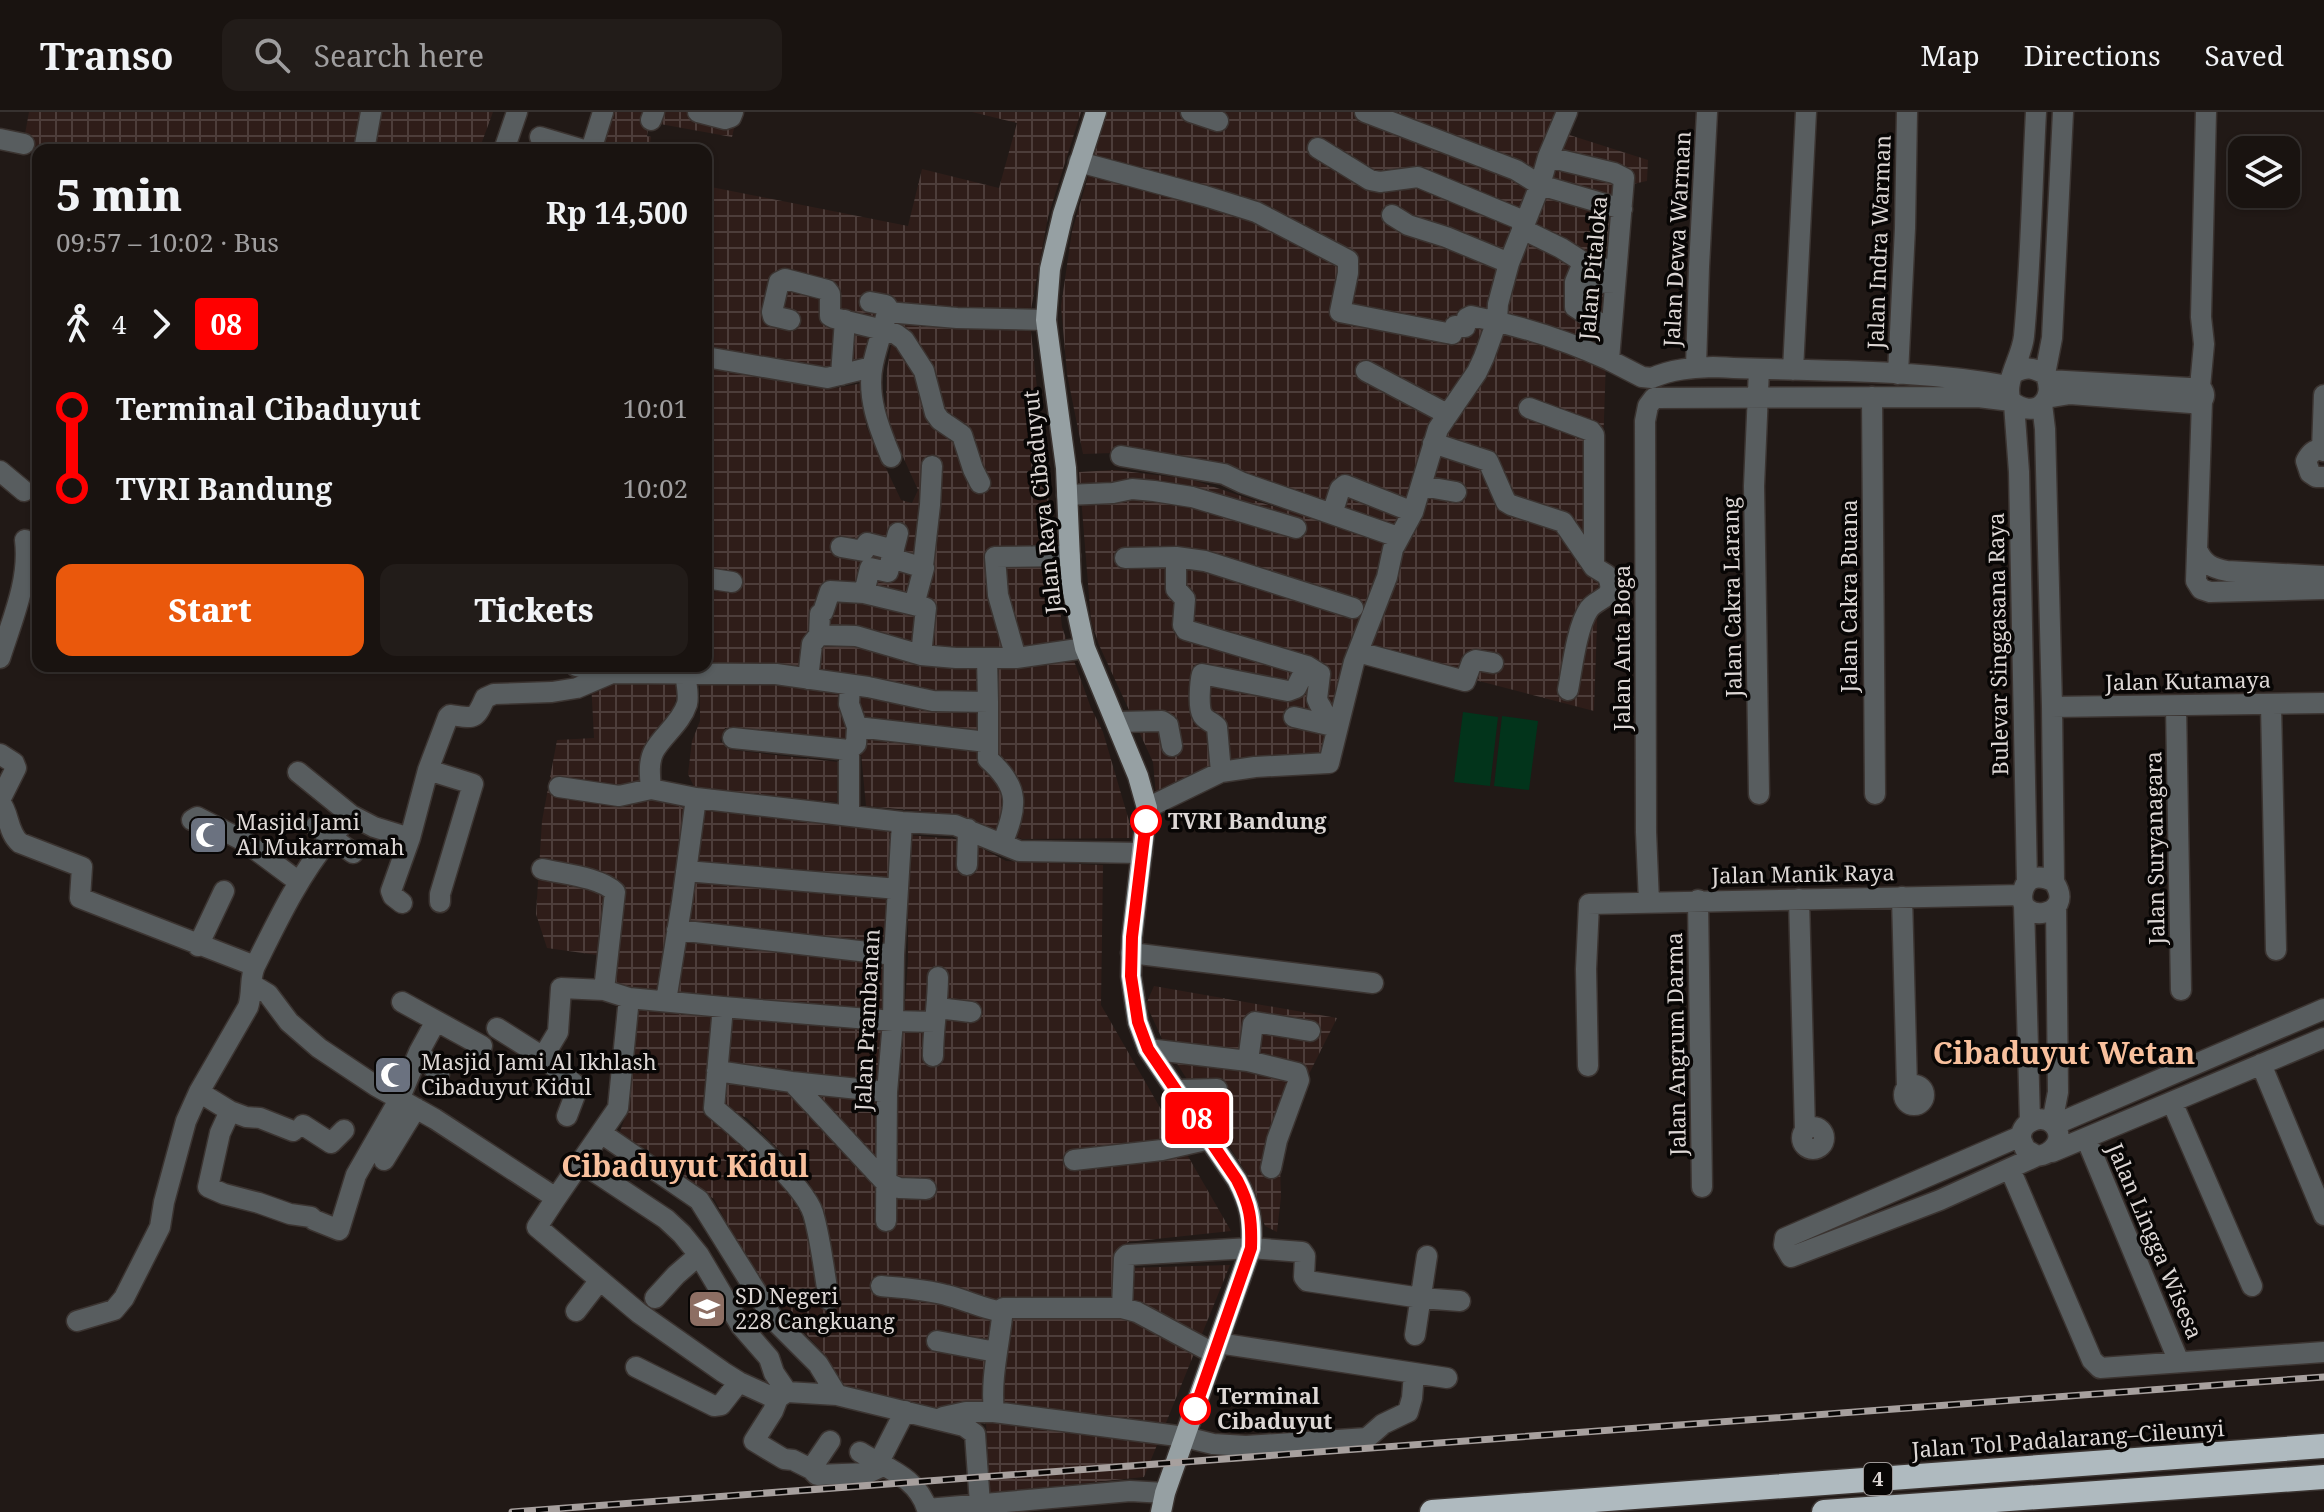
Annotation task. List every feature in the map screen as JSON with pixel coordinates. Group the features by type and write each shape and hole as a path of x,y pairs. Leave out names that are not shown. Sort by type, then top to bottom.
{"highway":[{"name":"Jalan Tol Padalarang–Cileunyi","path":"1432,1512 2324,1446"},
{"name":"4","path":"1824,1512 2324,1477"}],"main road":[{"name":"Jalan Raya Cibaduyut","path":"1096,112 1054,252 1046,320 1066,468 1071,583 1085,648 1117,722 1144,792 1147,808 1131,953 1135,1011 1148,1049 1237,1180 1252,1221 1251,1248 1161,1506"}],"street":[{"path":"365,144 371,112"},
{"path":"506,144 517,112"},
{"path":"593,144 603,112"},
{"path":"698,112 725,119 729,119 733,112"},
{"path":"1191,112 1218,121"},
{"path":"1365,112 1516,170 1540,185 1622,209"},
{"path":"1328,725 1387,577 1398,537 1413,512 1433,443 1447,414 1477,372 1497,321 1498,304 1509,263 1567,112"},
{"name":"Jalan Dewa Warman","path":"1696,367 1707,112"},
{"path":"1793,370 1806,112"},
{"name":"Jalan Indra Warman","path":"1898,374 1907,112"},
{"name":"Bulevar Singgasana Raya","path":"2025,1128 2019,472 2012,391 2022,350 2028,289 2036,112"},
{"path":"2045,1154 2057,1144 2058,1134 2053,1124 2058,1092 2056,906 2059,898 2054,882 2045,429 2063,112"},
{"path":"2206,112 2201,317 2204,344 2195,393 2196,581 2201,589 2210,592 2324,589"},
{"path":"540,137 564,144"},
{"path":"0,139 24,144"},
{"path":"1318,148 1370,180 1380,182 1418,177 1523,225 1591,267 1616,277"},
{"name":"Jalan Pitaloka","path":"1548,157 1624,178 1609,360 1642,377 1653,388"},
{"path":"1079,162 1256,212 1348,260 1340,312 1452,334 1455,326 1465,327 1467,318 1471,316 1497,321 1585,349 1609,360"},
{"path":"1392,215 1408,225 1509,263"},
{"path":"1583,262 1575,282 1575,307 1610,330"},
{"path":"1575,282 1616,277"},
{"path":"790,320 773,316 772,312 779,282 785,279 827,290 830,294 830,316 845,320 880,315 1046,320"},
{"path":"880,315 872,367 872,398 880,431 891,457"},
{"path":"880,315 914,354 924,371 935,413 962,435 980,483"},
{"path":"841,375 845,320"},
{"path":"712,358 832,378 872,367"},
{"path":"1653,388 1674,370 1696,367 1898,374 1979,381 2012,391 2023,409 2033,409 2046,389"},
{"path":"2012,391 2023,368 2033,368 2046,389"},
{"name":"Jalan Cakra Larang","path":"1759,369 1754,486 1759,794"},
{"path":"1366,371 1447,414"},
{"path":"1653,388 1756,399 1791,396 1978,397 2012,391"},
{"name":"Jalan Anta Boga","path":"1649,902 1646,832 1645,421 1653,388"},
{"path":"2046,389 2195,393"},
{"path":"2324,395 2323,450 2309,455 2307,467 2316,477 2324,477"},
{"name":"Jalan Cakra Buana","path":"1872,397 1875,794"},
{"path":"1529,408 1591,431 1594,435 1594,567"},
{"path":"1433,443 1488,461 1506,502 1563,522 1594,567 1607,575 1610,583 1605,598 1589,610 1579,637 1568,690"},
{"path":"1121,456 1224,474 1398,537"},
{"path":"914,605 923,566 932,466"},
{"path":"0,471 24,491"},
{"path":"1332,514 1340,489 1345,485 1413,512"},
{"path":"1422,486 1456,492"},
{"path":"1067,495 1132,489 1154,491 1192,497 1296,528"},
{"path":"0,658 25,573 25,540"},
{"path":"841,547 864,551 867,543 894,547 923,566"},
{"path":"864,593 870,568 888,572 894,547"},
{"path":"2197,549 2211,568 2324,576"},
{"path":"1016,658 998,595 995,557 1070,556"},
{"path":"1125,558 1176,557 1222,566 1353,608"},
{"path":"1147,808 1221,772 1255,767 1327,764 1330,760 1324,707 1317,702 1321,676 1307,666 1186,630 1183,625 1185,599 1176,589 1176,557"},
{"path":"712,579 732,582"},
{"path":"808,679 812,644 819,635 820,614 830,591 864,593 926,608 921,655"},
{"path":"819,635 856,636 921,655 987,659 1085,648"},
{"path":"1358,652 1465,681 1472,662 1493,663"},
{"path":"987,659 988,759 1004,776 1014,802 1013,818 1002,844"},
{"path":"1221,772 1217,727 1200,711 1200,676 1288,691 1296,688 1307,666"},
{"path":"712,671 776,674 868,687 933,701 988,702"},
{"path":"607,672 634,672"},
{"path":"651,789 654,752 686,706 688,696 678,672"},
{"path":"402,903 391,891 410,838 428,770 448,717 473,717 485,698 494,694 577,688 612,673"},
{"path":"733,738 849,750 856,744 857,727 850,709 850,685"},
{"name":"Jalan Kutamaya","path":"2052,707 2324,703"},
{"path":"2271,704 2276,950"},
{"name":"Jalan Suryanagara","path":"2176,706 2181,990"},
{"path":"1294,717 1328,725"},
{"path":"1117,722 1162,721 1168,725 1172,746"},
{"path":"857,727 987,742"},
{"path":"849,750 849,815"},
{"path":"0,754 14,763 16,768 0,801 5,807 14,838 82,867 80,898 198,946 256,980 289,1022 319,1048 556,1198"},
{"path":"428,770 473,784 440,902"},
{"path":"298,772 351,815 374,827 410,838"},
{"path":"559,787 619,796 651,789 696,798 902,822 955,825 1019,851 1142,853"},
{"path":"666,1001 696,798"},
{"path":"77,1321 114,1310 124,1298 160,1227 186,1121 199,1092 248,1007 283,910 323,832 351,815"},
{"path":"192,820 197,817 228,831 299,882"},
{"name":"Jalan Prambanan","path":"886,1221 887,1092 902,822"},
{"path":"967,865 968,829"},
{"path":"323,832 353,853"},
{"path":"542,869 598,882 615,892 604,990"},
{"path":"686,871 898,889"},
{"path":"2054,882 2045,877 2035,877 2024,894 2031,911 2040,914 2056,906"},
{"path":"198,946 224,891"},
{"name":"Jalan Manik Raya","path":"1588,1066 1586,969 1589,904 2024,894"},
{"path":"1902,897 1907,1087"},
{"path":"1799,899 1805,1131"},
{"name":"Jalan Angrum Darma","path":"1698,900 1702,1187"},
{"path":"677,930 894,955"},
{"path":"1131,953 1373,983"},
{"path":"933,1056 938,977"},
{"path":"543,1057 558,1032 561,988 604,990 629,998 893,1021 971,1012"},
{"path":"629,998 618,1108 537,1227 639,1313 739,1382 782,1395 837,1395 964,1426 975,1434 980,1504"},
{"path":"402,1002 482,1046"},
{"path":"723,1007 717,1071 705,1109 745,1134 804,1196 813,1212 829,1300"},
{"path":"2324,1009 2053,1124 2045,1120 2025,1128 1785,1238 1784,1245 1791,1257 1940,1200 2324,1038"},
{"path":"384,1160 407,1104 419,1052 436,1021"},
{"path":"1248,1061 1255,1022 1310,1031"},
{"path":"2293,1022 2303,1046"},
{"path":"497,1028 543,1057 579,1088 565,1119 699,1200 774,1320 818,1364 837,1395"},
{"path":"1148,1049 1248,1061 1293,1071 1299,1080 1277,1140 1271,1168"},
{"path":"419,1052 439,1074"},
{"path":"2261,1064 2324,1215"},
{"path":"717,1071 887,1092"},
{"path":"792,1082 885,1182 904,1189 926,1189"},
{"path":"1177,1090 1217,1089"},
{"path":"199,1092 230,1111 299,1127 331,1143 344,1130"},
{"path":"2172,1102 2252,1286"},
{"path":"230,1111 220,1133 208,1187 290,1214 311,1217 339,1230 356,1175 407,1104"},
{"path":"2025,1128 2025,1149 2045,1154"},
{"name":"Jalan Lingga Wisesa","path":"2086,1138 2179,1362"},
{"path":"1074,1160 1162,1150 1210,1139"},
{"path":"580,1162 666,1219 699,1255 741,1326 769,1358 782,1395 754,1441 784,1459 811,1469 817,1475 868,1473 881,1465 905,1411"},
{"path":"2010,1169 2092,1360 2100,1368 2324,1352"},
{"path":"1122,1308 1124,1258 1127,1255 1251,1248 1302,1252 1307,1281 1460,1301"},
{"path":"655,1298 699,1255"},
{"path":"1415,1335 1427,1256"},
{"path":"576,1311 600,1280"},
{"path":"881,1286 932,1291 989,1311 1003,1312"},
{"path":"994,1412 996,1352 1003,1308 1122,1308 1217,1349 1447,1378"},
{"path":"937,1341 996,1352"},
{"path":"636,1367 714,1406 721,1405 739,1382"},
{"path":"938,1419 966,1412 994,1412 1185,1437 1213,1444 1246,1446 1367,1438 1383,1424 1408,1412 1414,1373"},
{"path":"811,1469 830,1441"},
{"path":"860,1452 897,1471 919,1490 927,1509 1130,1491 1161,1506"}],"shaded area":[{"path":"29,112 493,112 481,144 32,144 32,148 23,145"},
{"path":"609,112 738,112 732,137 649,122 647,136 651,137 650,144 597,144"},
{"path":"972,112 1081,112 1048,217 1030,315 886,305 871,363 836,371 712,350 712,187 908,226 922,169 999,188 1017,123"},
{"path":"1107,112 1567,112 1560,132 1648,160 1647,181 1623,186 1606,360 1594,711 1360,650 1320,761 1156,796 1153,762 1091,621 1079,472 1115,470 1190,479 1379,538 1381,522 1113,453 1083,454 1067,374 1061,306 1072,231"},
{"path":"896,318 1030,322 1062,627 1091,708 1103,732 1134,838 1022,839 951,814 866,806 860,742 725,728 720,741 732,750 838,762 837,802 696,791 688,774 692,741 700,721 700,672 712,672 712,592 739,584 733,572 712,569 712,367 836,388 863,383 866,426 901,500 912,503 918,490 885,417 887,369"},
{"path":"591,681 675,681 679,688 649,792 686,809 658,992 634,990 614,983 607,884 597,955 547,948 536,914 542,821 557,740 594,738"},
{"path":"698,810 891,829 891,880 692,865"},
{"path":"908,835 966,840 1006,861 1103,865 1101,1005 1231,1231 1128,1242 1116,1254 1126,1268 1230,1265 1144,1477 990,1493 986,1424 938,1409 842,1394 827,1357 758,1281 714,1199 618,1137 627,1112 639,1008 717,1014 705,1116 729,1131 788,1181 831,1307 839,1302 828,1237 808,1179 747,1118 722,1107 724,1081 880,1099 893,1175 908,960"},
{"path":"688,877 829,893 891,892 890,949 684,927"},
{"path":"682,938 892,960 888,1014 675,997"},
{"path":"1154,986 1337,1018 1279,1134 1281,1197 1277,1232 1265,1226 1245,1171 1164,1043 1146,1004"},
{"path":"730,1015 889,1025 884,1088 725,1066"}],"green space":[{"path":"1463,712 1498,717 1490,786 1454,782"},
{"path":"1502,716 1538,721 1529,790 1494,786"}],"railway":[{"path":"512,1512 2324,1377"}],"bus line":[{"name":"08","path":"1146,821 1132,937 1131,976 1135,1011 1148,1049 1237,1180 1251,1211 1252,1221 1251,1248 1195,1409"}],"place":[{"name":"TVRI Bandung","path":"1146,821"},
{"name":"Masjid Jami Al Mukarromah","path":"208,835"},
{"name":"Masjid Jami Al Ikhlash Cibaduyut Kidul","path":"393,1075"},
{"name":"SD Negeri 228 Cangkuang","path":"707,1309"},
{"name":"Terminal Cibaduyut","path":"1195,1409"}],"district":[{"name":"Cibaduyut Wetan","path":"2064,1054"},
{"name":"Cibaduyut Kidul","path":"685,1167"}]}
